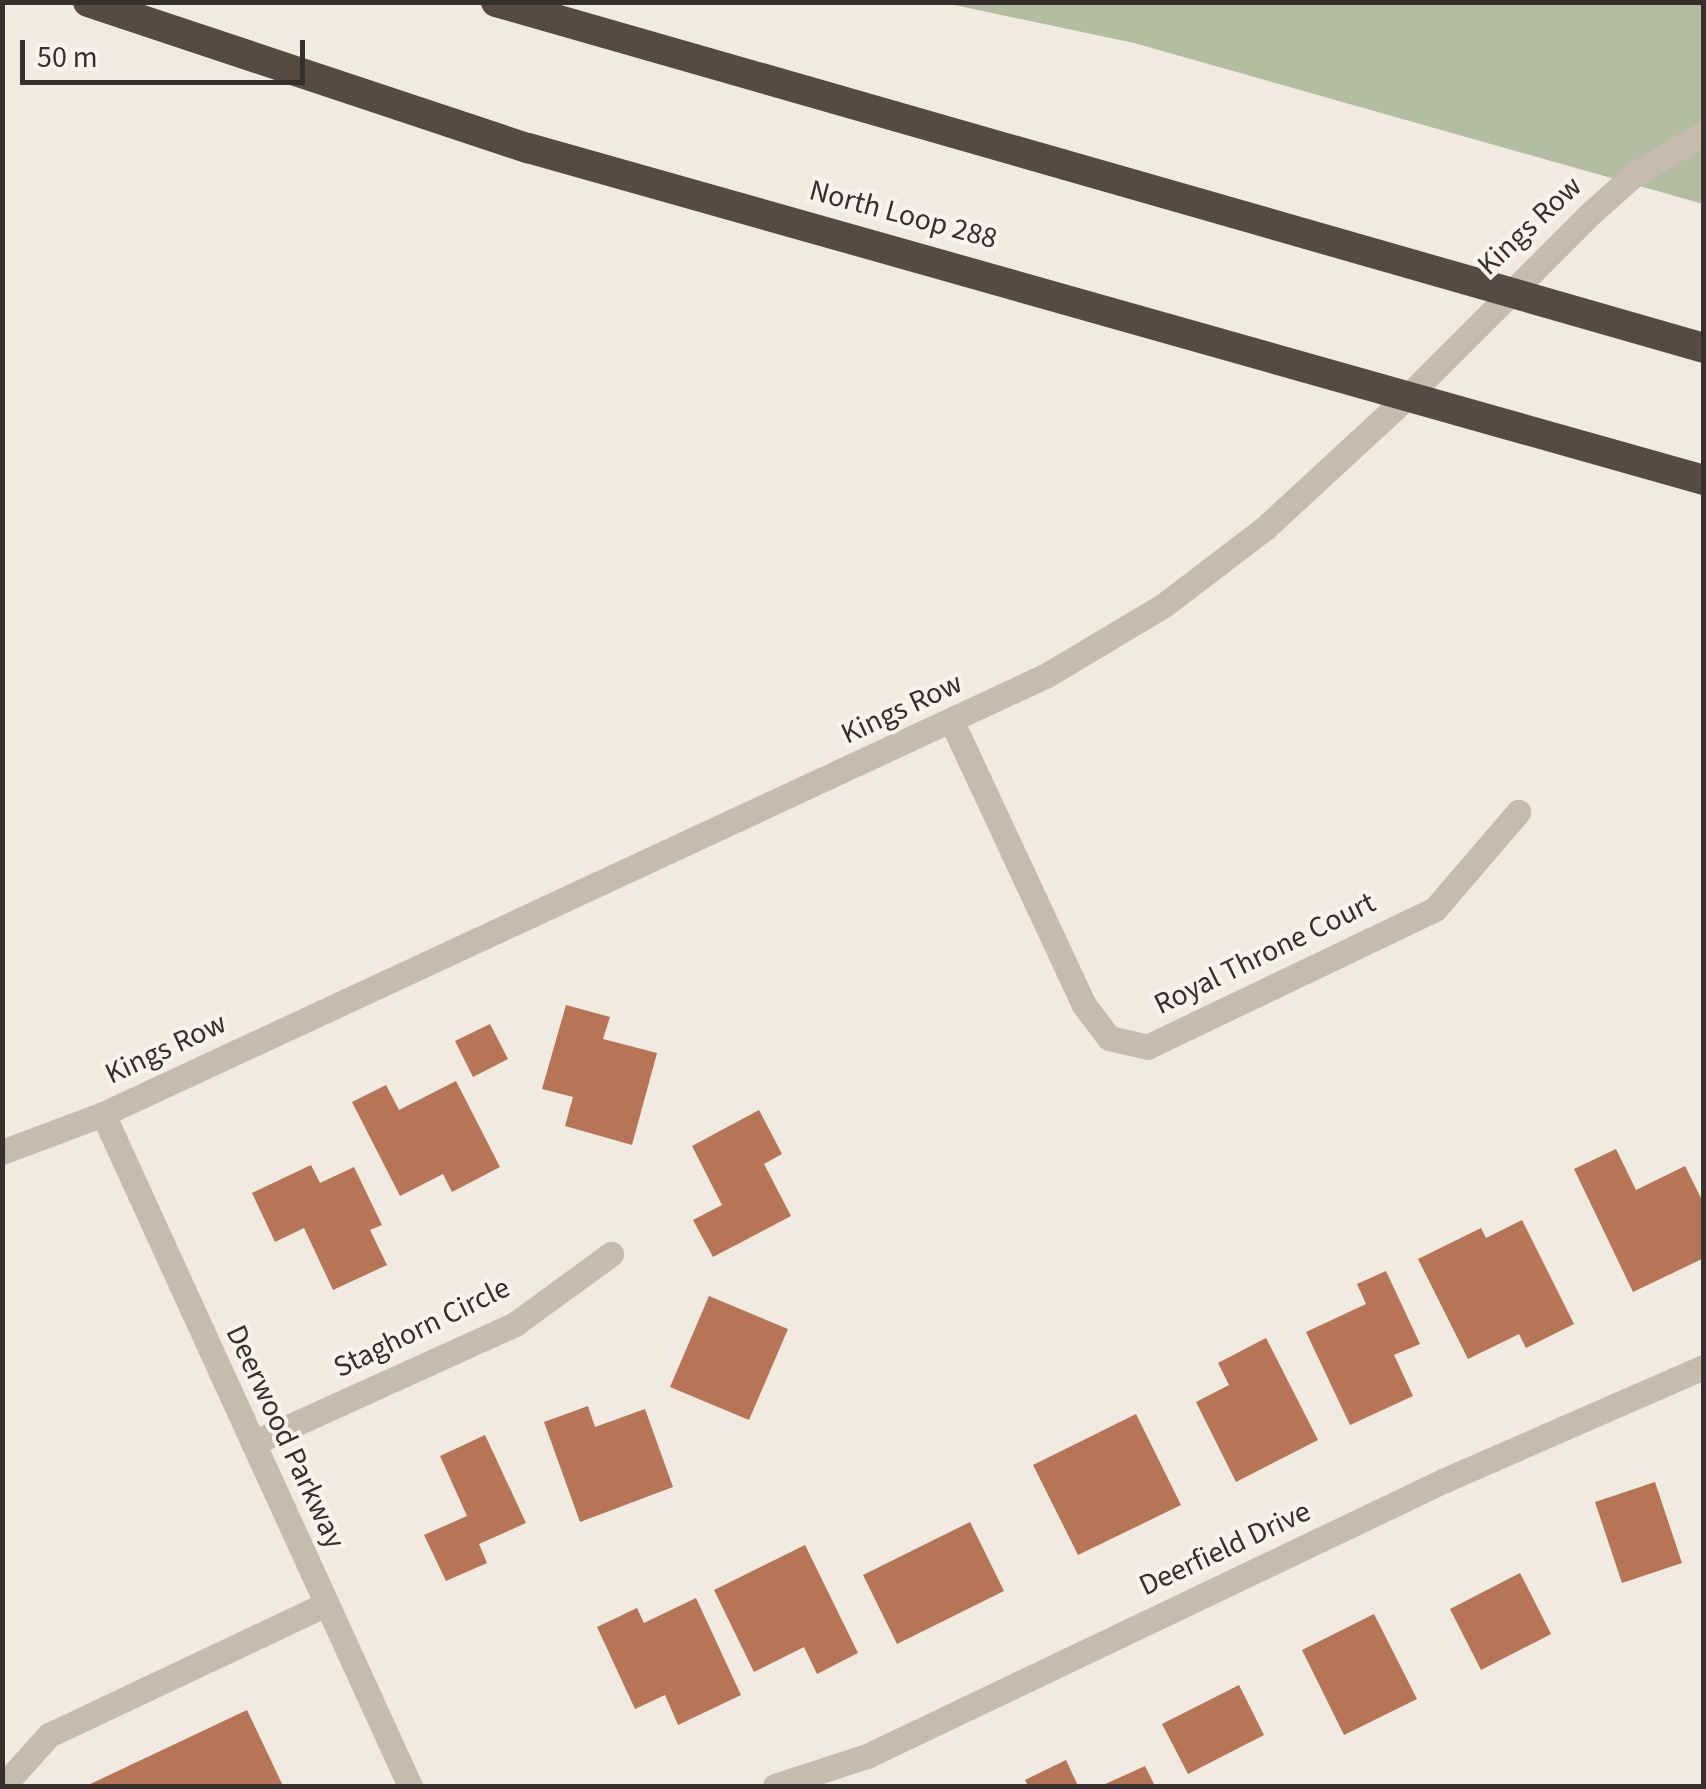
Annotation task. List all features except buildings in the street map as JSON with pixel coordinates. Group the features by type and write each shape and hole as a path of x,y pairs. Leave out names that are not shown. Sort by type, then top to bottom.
{"highway":[{"name":"North Loop 288","path":"88,2 528,148 1704,480"},
{"path":"496,2 1503,294 1704,348"}],"street":[{"name":"Kings Row","path":"2,1152 103,1114 1047,676 1164,605 1265,528 1408,396 1503,294 1635,174 1704,133"},
{"name":"Royal Throne Court","path":"952,722 1084,1005 1109,1038 1147,1047 1434,909 1518,812"},
{"name":"Deerwood Parkway","path":"103,1114 410,1786"},
{"name":"Staghorn Circle","path":"253,1443 515,1324 610,1254"},
{"name":"Deerfield Drive","path":"775,1786 867,1756 1446,1480 1704,1368"},
{"path":"3,1786 49,1736 326,1604"}],"green space":[{"path":"945,3 1703,3 1703,204 1134,43"}]}
